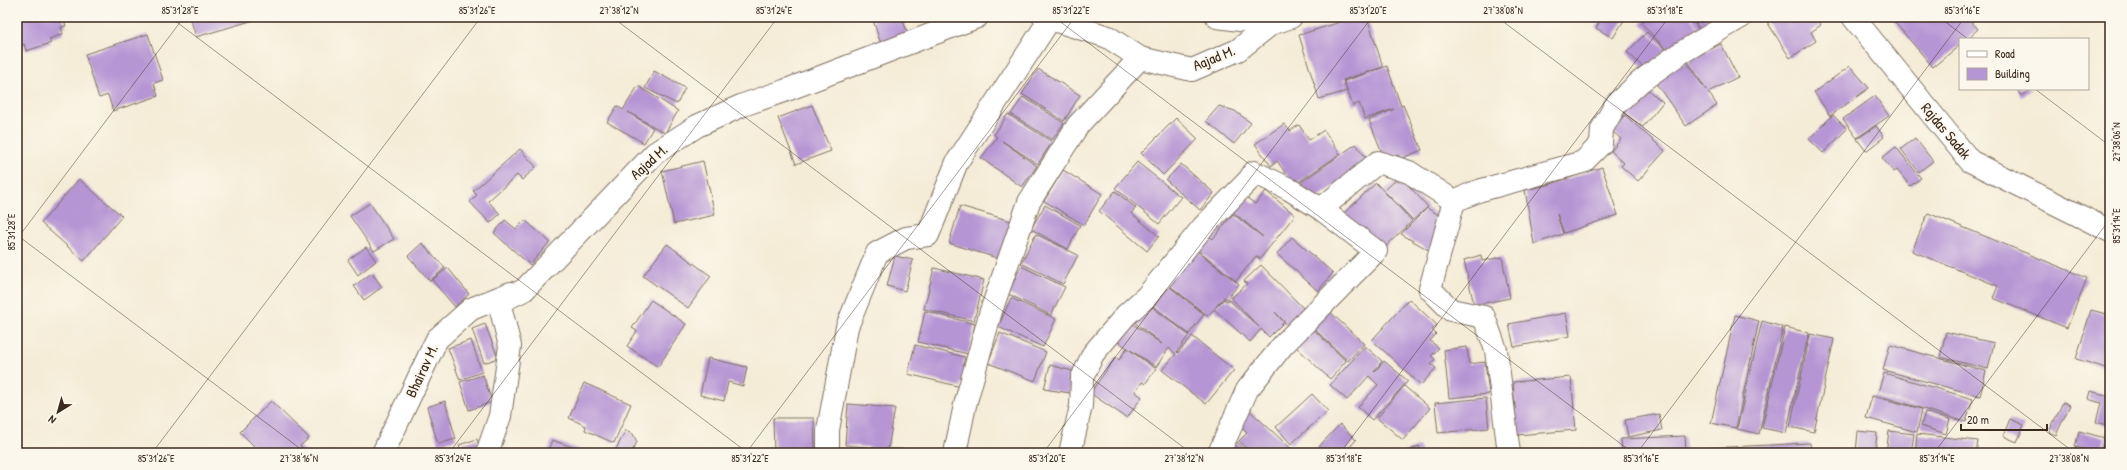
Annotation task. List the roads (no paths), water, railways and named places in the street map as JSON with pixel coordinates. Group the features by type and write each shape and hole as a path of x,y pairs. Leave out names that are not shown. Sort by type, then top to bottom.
{"street":[{"name":"Aajad M.","path":"488,453 500,416 510,346 499,302 524,290 655,153 696,126 743,105 784,91 977,17"},
{"path":"1217,17 1270,24"},
{"name":"Aajad M.","path":"1047,18 1108,37 1140,58 1192,70 1238,50 1270,24 1290,17"},
{"path":"1454,201 1478,191 1583,162 1601,144 1602,129 1616,104 1641,81 1679,54 1741,17"},
{"name":"Rajdas Sadak","path":"1853,17 1970,161 2110,231"},
{"path":"828,453 828,430 847,327 877,253 906,238 928,235 957,162 1047,18"},
{"path":"955,453 965,405 989,318 1029,202 1078,125 1140,58"},
{"path":"1322,209 1378,162 1409,172 1454,201"},
{"path":"1070,453 1080,406 1082,378 1093,354 1126,315 1147,296 1203,227 1249,180 1254,172 1289,189 1322,209 1376,251 1283,345 1247,390 1219,453"},
{"path":"1454,201 1430,289 1451,310 1484,317 1496,350 1509,453"},
{"name":"Bhairav M.","path":"383,453 437,339 471,309 500,297 524,290"}]}
